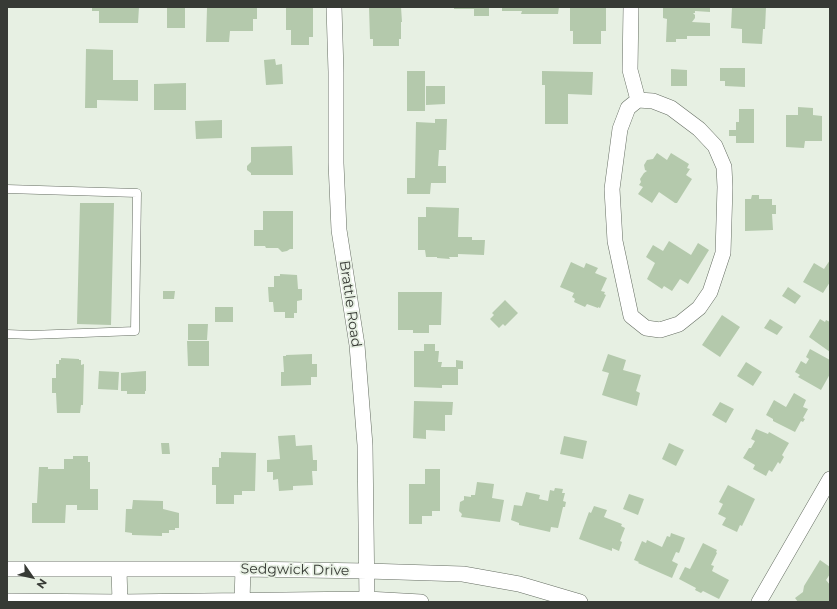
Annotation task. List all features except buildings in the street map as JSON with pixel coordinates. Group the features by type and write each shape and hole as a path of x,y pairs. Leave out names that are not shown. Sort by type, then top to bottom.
{"street":[{"name":"Brattle Road","path":"334,7 336,163 339,230 357,345 365,438 367,601"},
{"path":"632,7 630,70 638,100"},
{"path":"638,100 653,101 671,108 699,129 714,146 724,167 726,187 723,253 710,292 699,308 679,324 660,330 646,328 631,316 615,241 612,189 620,128 628,108 638,100"},
{"path":"759,602 830,479"},
{"name":"Sedgwick Drive","path":"7,569 243,569 463,574 519,584 540,596 580,602"},
{"path":"242,601 243,569"},
{"path":"119,570 120,602"},
{"name":"Sedgwick Drive","path":"7,601 421,602"}],"lane":[{"path":"7,189 137,193 135,331 31,335 7,334"}]}
